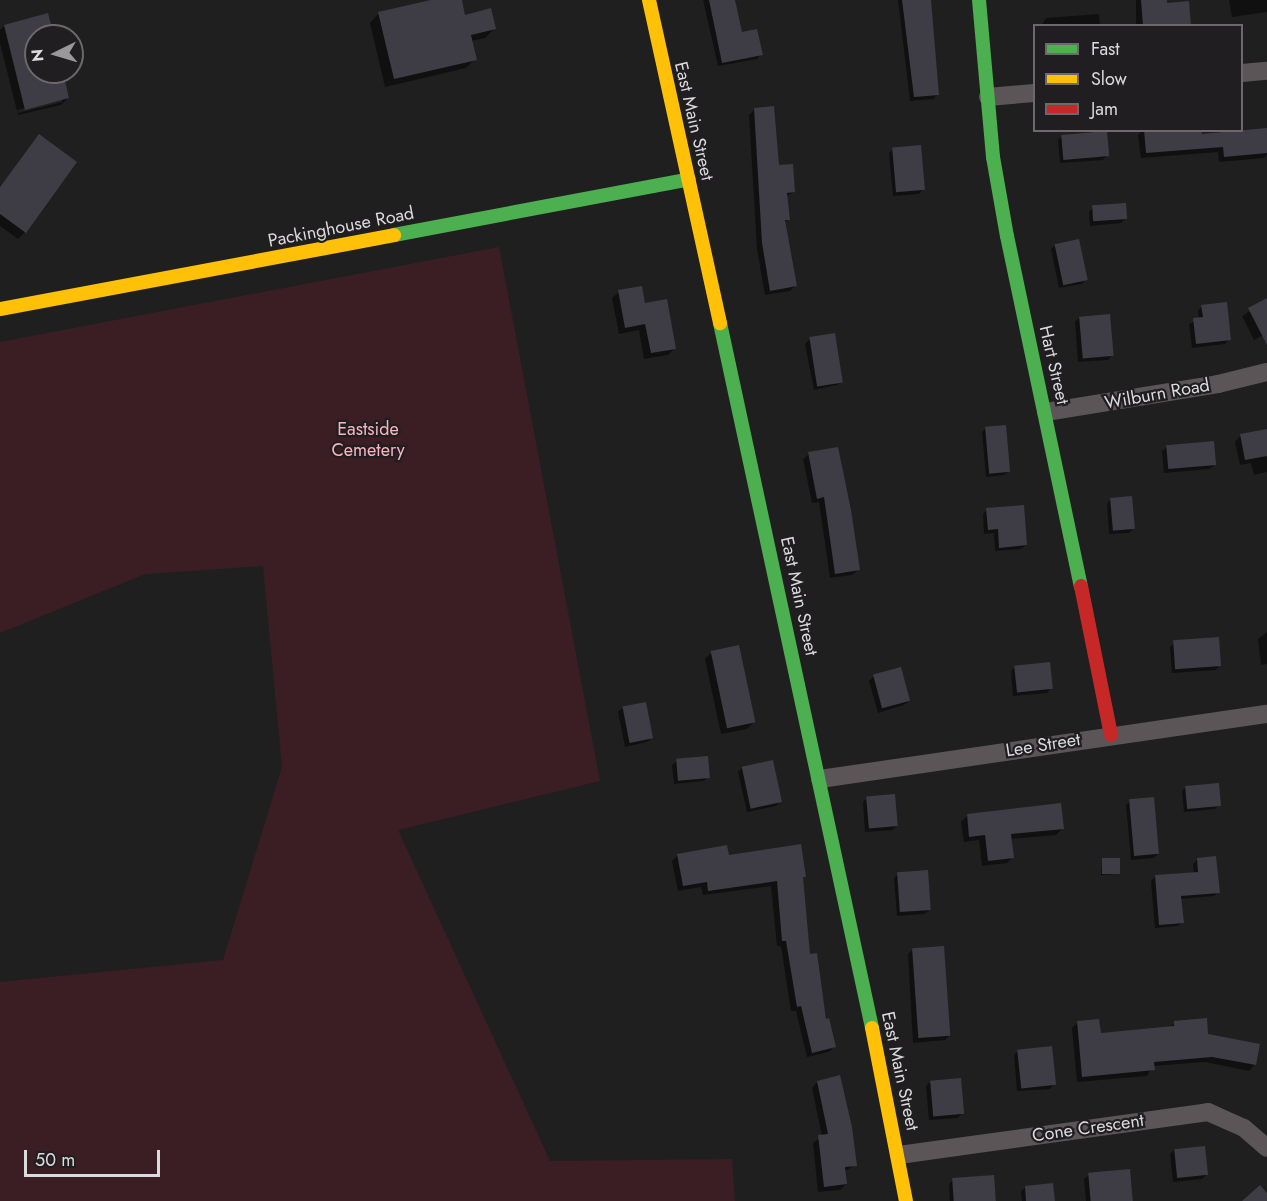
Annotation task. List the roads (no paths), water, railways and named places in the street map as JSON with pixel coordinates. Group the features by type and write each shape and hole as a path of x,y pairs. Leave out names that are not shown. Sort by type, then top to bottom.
{"street":[{"name":"East Main Street","path":"649,0 820,779 899,1155 906,1201"},
{"name":"Hart Street","path":"979,0 993,156 1005,225 1046,412 1111,735"},
{"path":"1243,73 1267,70"},
{"path":"988,97 1033,93"},
{"name":"Packinghouse Road","path":"0,309 689,179"},
{"name":"Wilburn Road","path":"1046,412 1218,384 1267,372"},
{"name":"Lee Street","path":"820,779 1267,714"},
{"name":"Cone Crescent","path":"899,1155 1208,1112 1244,1128 1267,1148"}],"park label":[{"name":"Eastside Cemetery","path":"368,440"}]}
